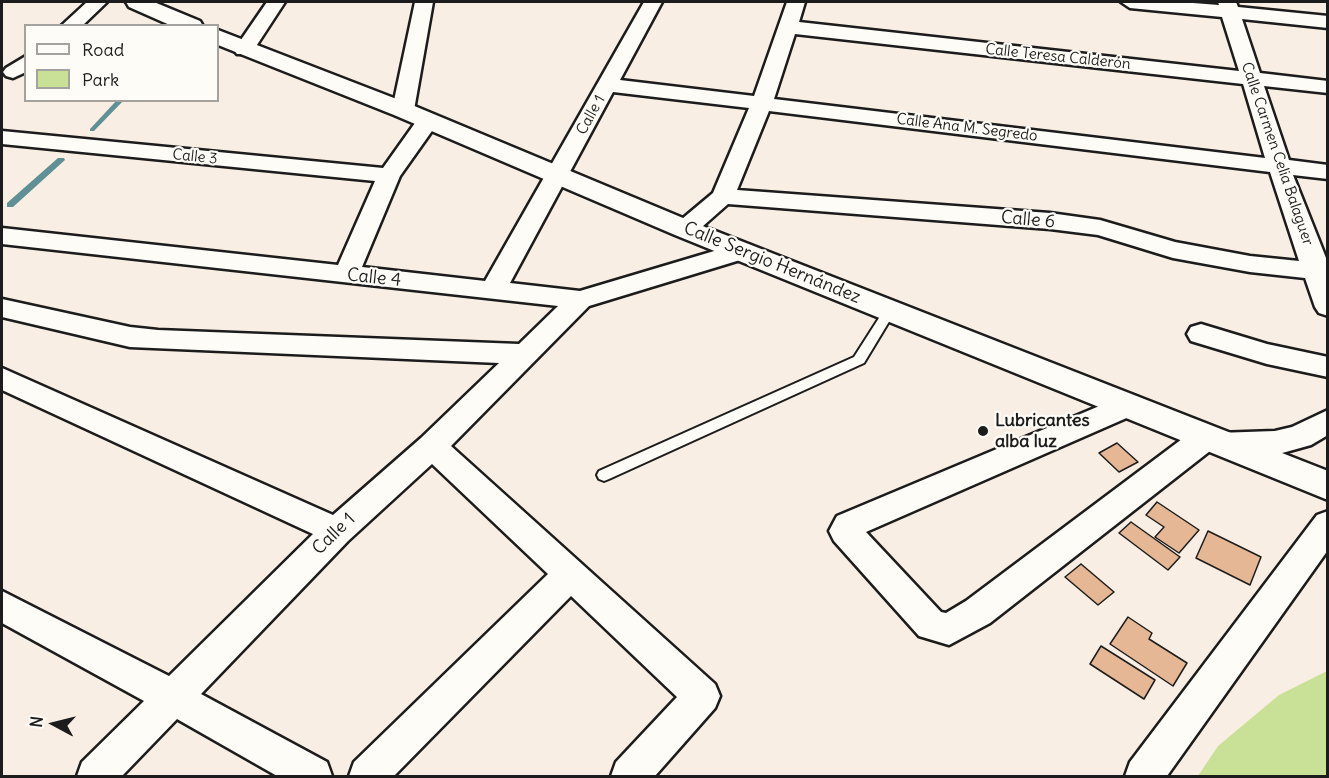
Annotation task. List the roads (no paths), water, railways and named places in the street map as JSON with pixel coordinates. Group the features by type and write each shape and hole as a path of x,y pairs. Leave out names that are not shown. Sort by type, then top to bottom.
{"street":[{"path":"72,24 98,2"},
{"path":"137,2 160,6 189,24"},
{"path":"244,50 276,2"},
{"path":"346,275 416,116 424,2"},
{"name":"Calle 1","path":"493,290 653,2"},
{"path":"685,229 723,196 762,104 796,2"},
{"path":"1130,2 1229,7 1328,22"},
{"name":"Calle Carmen Celia Balaguer","path":"1229,7 1278,166 1322,272 1328,307"},
{"name":"Calle Teresa Calderón","path":"788,27 1328,87"},
{"name":"Calle Sergio Hernández","path":"219,38 244,50 416,116 685,229 1328,486"},
{"name":"Calle Ana M. Segredo","path":"607,86 1328,172"},
{"name":"Calle 3","path":"2,137 389,176"},
{"name":"Calle 6","path":"723,196 1050,221 1101,228 1173,250 1250,264 1322,272"},
{"name":"Calle 4","path":"2,236 580,300 741,251"},
{"name":"Calle 1","path":"96,777 337,531 432,446 528,354 580,300"},
{"path":"2,308 129,337 158,340 528,354"},
{"path":"1201,334 1267,354 1328,366"},
{"path":"2,378 337,531"},
{"path":"1128,405 848,525 845,531 931,625 949,629 978,612 1211,441 1275,443 1300,437 1328,421"},
{"path":"432,446 702,696 630,777"},
{"path":"1144,777 1328,524"},
{"path":"368,777 570,574"},
{"path":"2,606 172,697 313,777"}],"lane":[{"path":"604,475 859,360 890,310"}],"waterway":[{"path":"92,130 119,102"},
{"path":"10,205 61,160"}],"place":[{"name":"Lubricantes alba luz","path":"983,431"}]}
